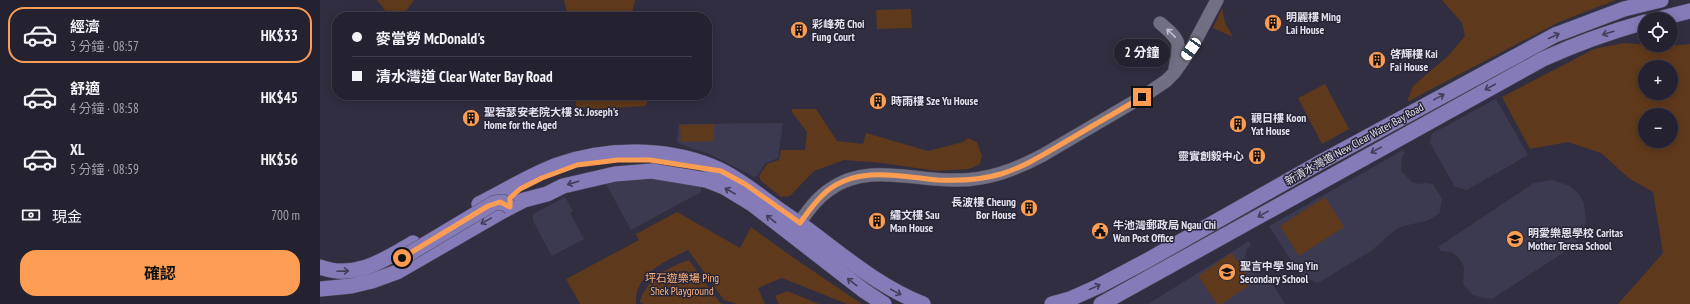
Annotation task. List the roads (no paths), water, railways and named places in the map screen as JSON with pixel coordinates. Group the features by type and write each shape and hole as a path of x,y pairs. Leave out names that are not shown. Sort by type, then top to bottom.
{"main road":[{"path":"795,228 810,208 827,190 838,184 860,176 887,175 954,180 988,177 1015,169 1054,149 1142,97 1166,81 1174,73 1191,49 1217,0"},
{"name":"新清水灣道 New Clear Water Bay Road","path":"1057,303 1099,286 1148,260 1319,163 1555,35 1624,9 1662,0"},
{"path":"1678,14 1690,11"},
{"path":"1160,23 1176,38 1179,47 1174,73"},
{"name":"新清水灣道 New Clear Water Bay Road","path":"1100,304 1542,59 1609,32 1638,24"},
{"path":"367,268 391,257 445,224 504,191 547,170 570,161 613,153 654,153 696,161 721,171 745,184 863,290 884,304"},
{"path":"320,267 342,272 386,267 494,203 503,202 510,207 510,198 520,189 559,170 618,160 650,160 721,171"},
{"path":"596,164 636,164 667,167 680,170 724,187 795,228 871,277 906,297 923,304"},
{"path":"320,296 397,272 524,200 547,194 563,186 601,176 628,172 652,171 706,180"},
{"path":"320,289 351,286"}],"place":[{"name":"明麗樓 Ming Lai House","path":"1273,23"},
{"name":"彩峰苑 Choi Fung Court","path":"799,30"},
{"name":"啓輝樓 Kai Fai House","path":"1377,60"},
{"name":"時雨樓 Sze Yu House","path":"878,101"},
{"name":"聖若瑟安老院大樓 St. Joseph's Home for the Aged","path":"471,118"},
{"name":"觀日樓 Koon Yat House","path":"1238,124"},
{"name":"靈實創毅中心","path":"1257,156"},
{"name":"長波樓 Cheung Bor House","path":"1029,208"},
{"name":"繡文樓 Sau Man House","path":"877,221"},
{"name":"牛池灣郵政局 Ngau Chi Wan Post Office","path":"1100,231"},
{"name":"明愛樂恩學校 Caritas Mother Teresa School","path":"1515,239"},
{"name":"聖言中學 Sing Yin Secondary School","path":"1227,272"}],"park label":[{"name":"坪石遊樂場 Ping Shek Playground","path":"682,284"}]}
